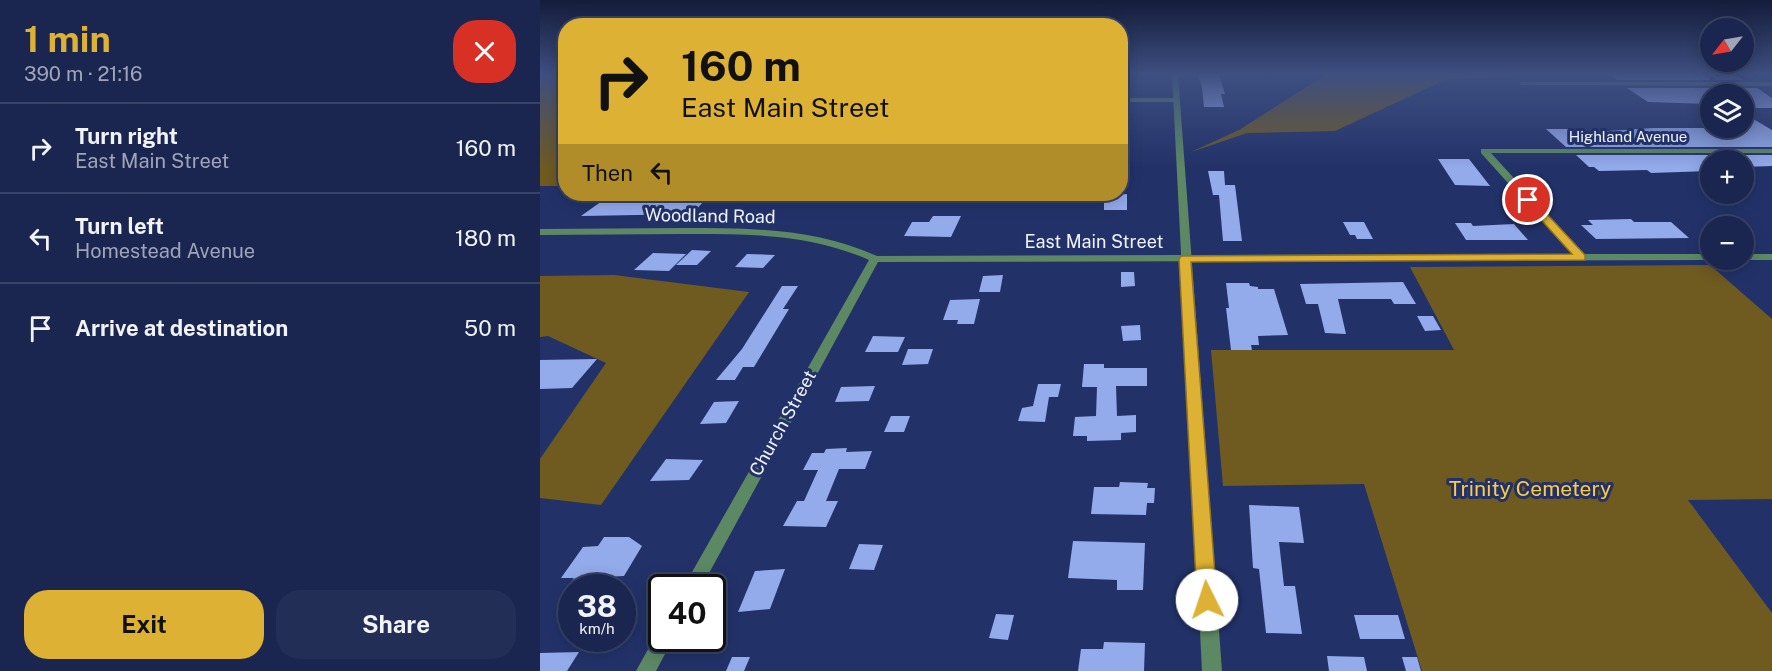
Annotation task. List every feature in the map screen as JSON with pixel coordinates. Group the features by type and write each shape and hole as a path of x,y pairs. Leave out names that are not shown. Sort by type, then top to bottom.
{"street":[{"path":"1177,105 1212,671"},
{"name":"Highland Avenue","path":"1581,258 1484,151 1772,151"},
{"name":"Woodland Road","path":"540,232 762,231 856,248 875,259"},
{"path":"1754,257 1772,256"},
{"name":"East Main Street","path":"875,259 1700,257"},
{"name":"Church Street","path":"700,574 875,259"},
{"path":"646,671 657,652"}],"green space":[{"path":"540,105 558,105 558,186 540,186"},
{"path":"1278,105 1390,105 1335,131 1247,133 1191,152 1239,130"},
{"name":"Trinity Cemetery","path":"1700,265 1700,270 1716,270 1772,319 1772,499 1688,500 1772,613 1772,671 1422,671 1364,484 1223,486 1211,350 1454,350 1410,267"},
{"path":"614,275 749,292 601,505 540,498 540,459 606,363 548,336 540,337 540,276"}],"building":[{"path":"1204,105 1224,107 1204,107"},
{"path":"1754,105 1772,105 1772,108 1754,108"},
{"path":"1754,119 1772,130 1772,147 1566,147 1546,129 1573,129 1579,133 1653,128 1700,128 1700,138 1754,138"},
{"path":"1576,155 1700,155 1700,171 1651,173 1647,170 1599,171 1594,167 1589,167"},
{"path":"1754,155 1772,155 1772,166 1754,167"},
{"path":"1438,159 1469,159 1490,186 1455,185"},
{"path":"1208,171 1224,171 1225,185 1235,185 1242,241 1223,241 1219,195 1213,195"},
{"path":"602,201 704,201 692,214 581,216"},
{"path":"1104,201 1127,201 1127,210 1104,210"},
{"path":"933,216 961,216 951,237 904,236 912,222 929,222"},
{"path":"1631,219 1634,222 1671,222 1689,238 1596,239 1581,225 1593,225 1588,220"},
{"path":"1343,222 1364,222 1373,239 1357,239 1355,235 1350,235"},
{"path":"1455,223 1471,223 1473,226 1514,224 1528,240 1466,240"},
{"path":"692,250 711,251 697,265 676,265"},
{"path":"653,253 686,254 669,271 634,270"},
{"path":"747,254 775,255 763,268 735,267"},
{"path":"1121,272 1134,272 1135,286 1121,287"},
{"path":"1003,275 1000,292 979,292 983,276"},
{"path":"1403,282 1416,304 1394,304 1391,299 1338,299 1346,334 1325,333 1318,304 1306,304 1300,284"},
{"path":"1226,283 1249,283 1250,286 1258,287 1258,289 1274,289 1288,335 1258,336 1259,345 1251,345 1252,350 1231,350 1226,308 1229,308"},
{"path":"782,286 798,286 783,309 789,309 754,367 743,367 735,380 716,380 742,349"},
{"path":"980,299 974,324 957,324 958,320 943,320 950,300"},
{"path":"1417,316 1433,316 1441,330 1425,331"},
{"path":"1140,325 1141,340 1123,341 1121,326"},
{"path":"873,336 905,337 898,352 865,352"},
{"path":"908,349 933,349 928,364 902,365"},
{"path":"597,359 572,388 540,389 540,360"},
{"path":"1084,364 1104,364 1104,368 1147,368 1147,386 1116,386 1117,416 1136,415 1136,432 1121,433 1121,440 1087,441 1087,436 1073,436 1075,417 1096,416 1097,387 1082,387"},
{"path":"1038,384 1061,384 1058,397 1049,397 1045,422 1018,421 1022,408 1033,406"},
{"path":"875,386 869,401 835,402 841,387"},
{"path":"739,401 726,423 700,424 714,402"},
{"path":"891,416 910,416 904,432 884,432"},
{"path":"847,448 846,452 872,451 865,469 839,469 826,501 838,501 826,527 783,526 797,501 804,501 818,470 803,470 812,453 824,453 826,449"},
{"path":"666,459 703,460 689,480 650,481"},
{"path":"1120,482 1148,483 1147,488 1155,488 1154,503 1147,503 1146,515 1091,514 1094,487 1119,487"},
{"path":"1249,505 1299,507 1304,543 1279,542 1284,586 1295,586 1302,634 1266,633 1259,569 1253,568"},
{"path":"604,537 629,537 642,546 625,574 564,574 583,547 598,546"},
{"path":"1073,541 1145,543 1143,590 1117,590 1117,580 1068,578"},
{"path":"859,544 883,545 874,570 849,569"},
{"path":"785,569 770,609 738,612 755,571"},
{"path":"996,614 1014,615 1008,640 989,638"},
{"path":"1354,615 1398,615 1405,639 1360,639"},
{"path":"1104,642 1145,643 1144,671 1078,671 1081,649 1103,649"},
{"path":"579,652 567,671 540,671 540,653"},
{"path":"1327,656 1364,657 1367,671 1329,671"},
{"path":"732,657 750,657 744,671 726,671"},
{"path":"1402,657 1417,657 1421,671 1406,671"}],"route":[{"path":"1207,600 1185,259 1581,258 1528,200"}]}
